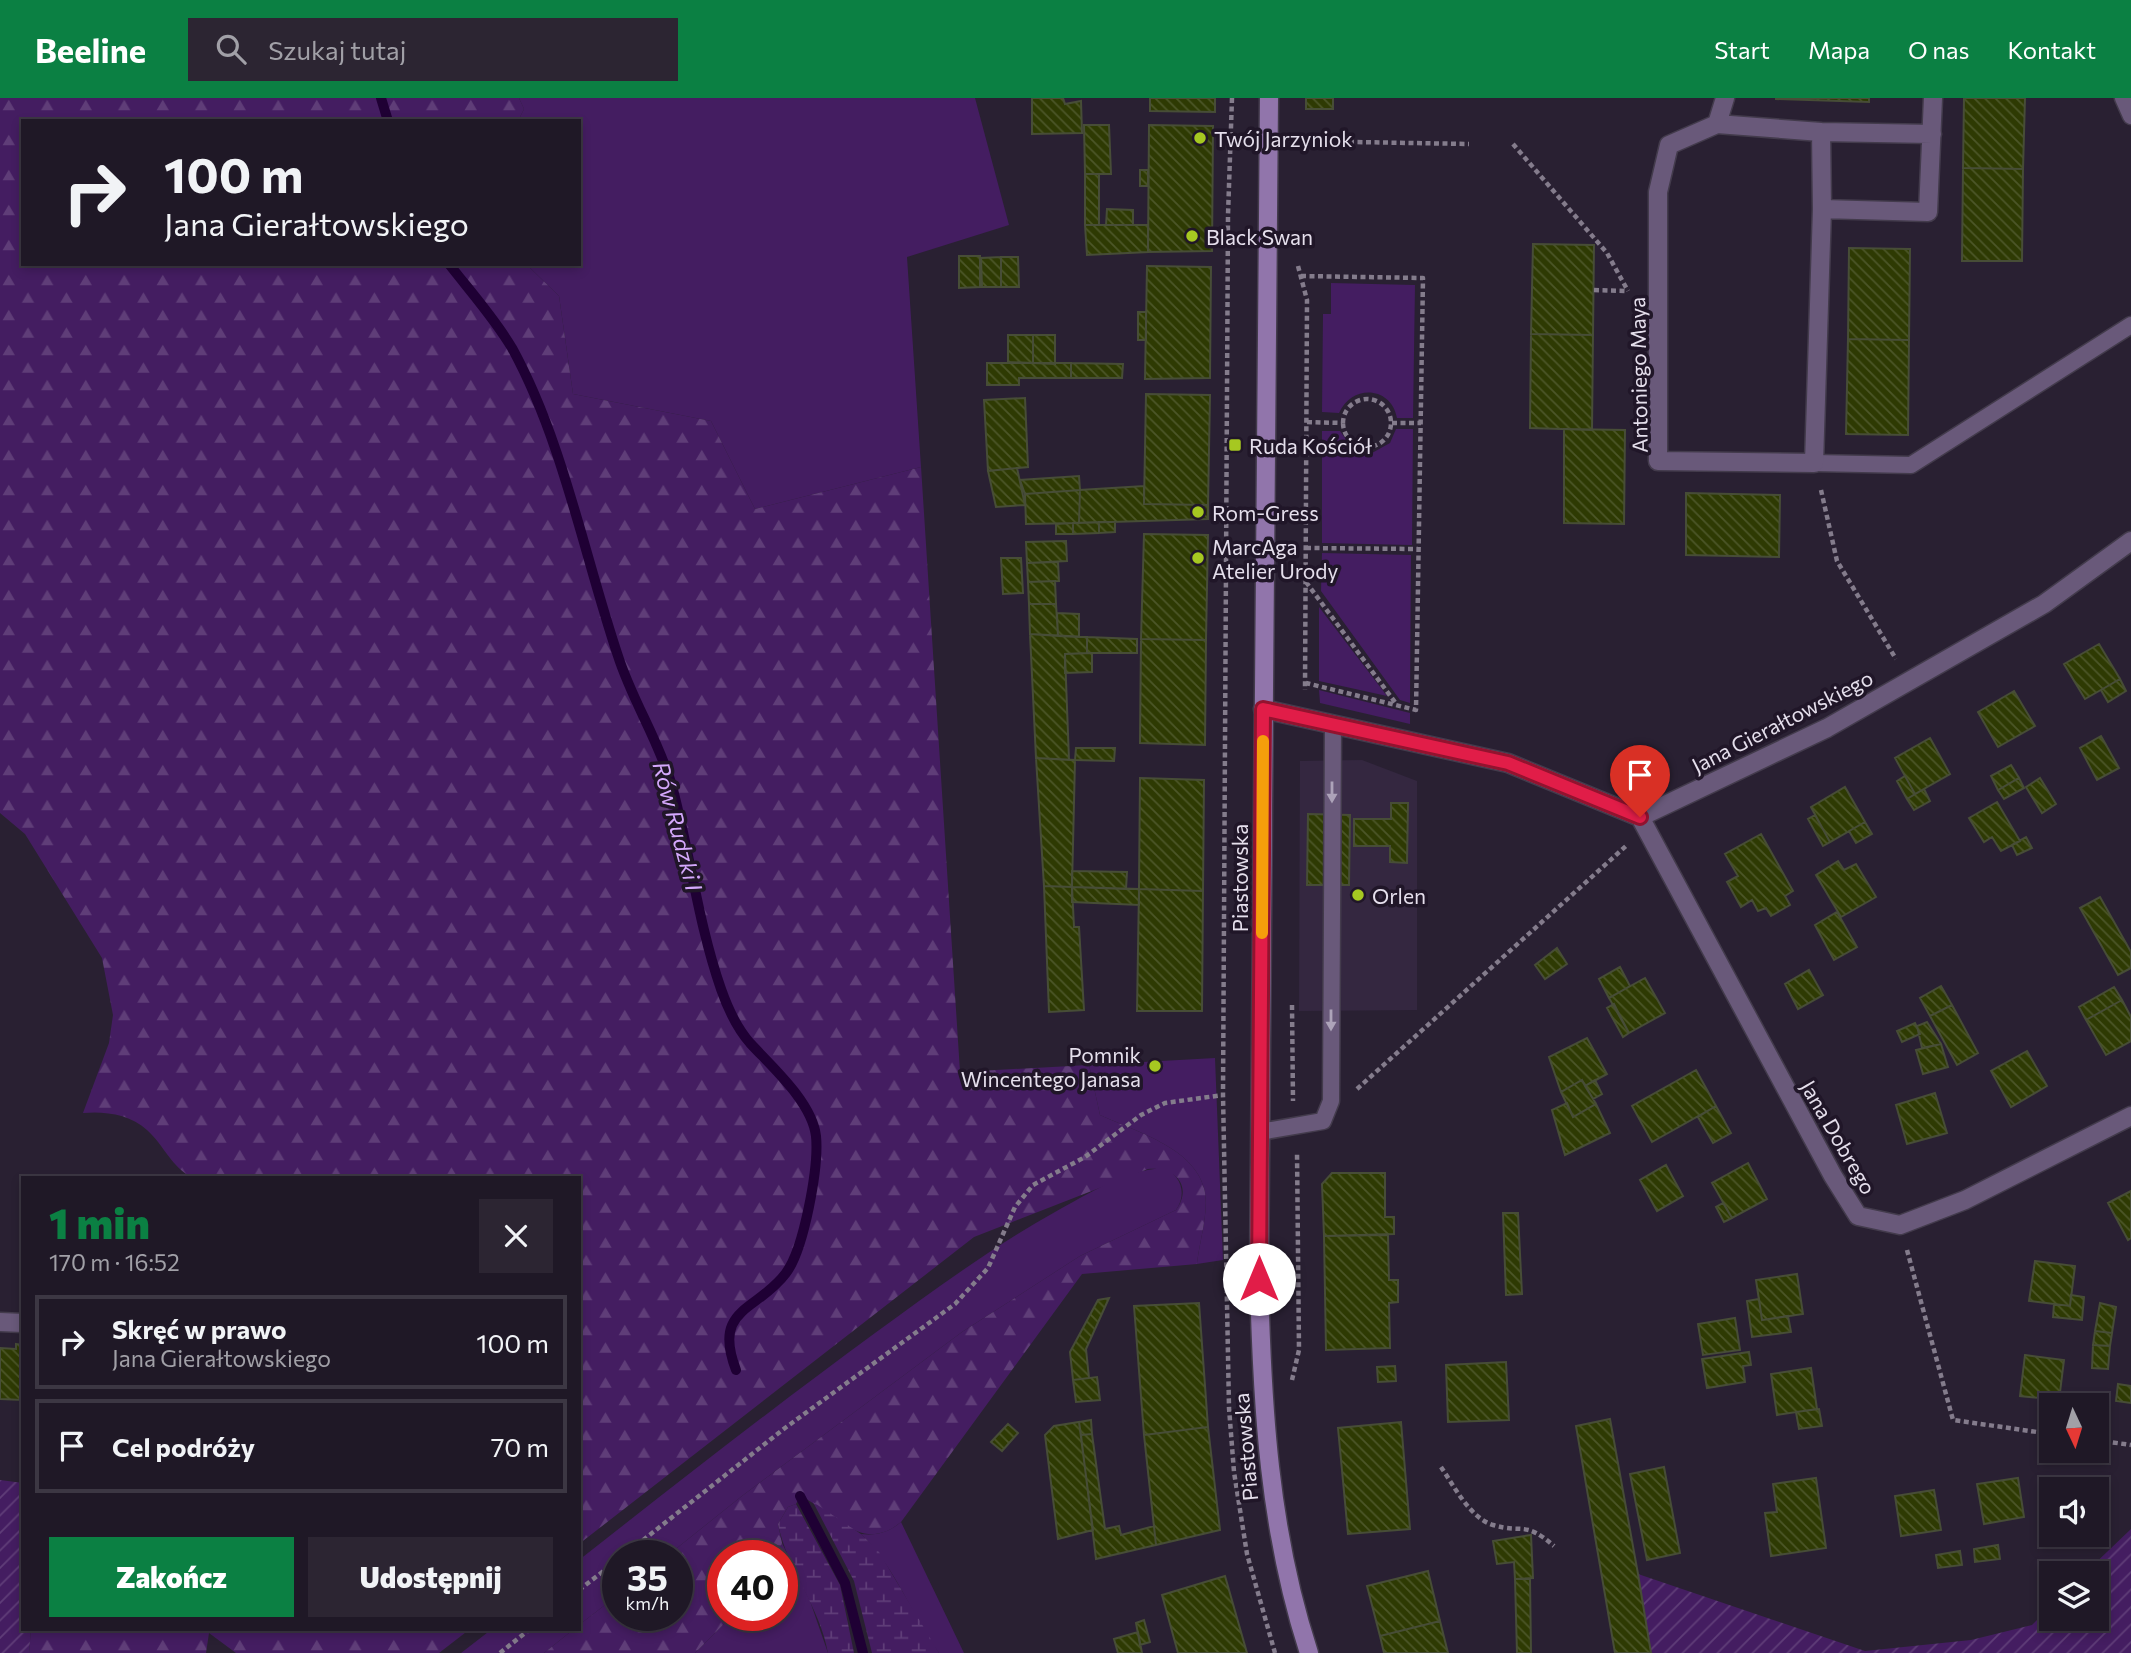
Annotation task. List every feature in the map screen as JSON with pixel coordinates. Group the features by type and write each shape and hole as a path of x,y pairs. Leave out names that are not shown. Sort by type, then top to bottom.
{"street":[{"name":"Piastowska","path":"1269,98 1259,1279 1265,1439 1274,1509 1309,1653"},
{"path":"1717,124 1725,98"},
{"path":"1822,209 1928,212 1933,98"},
{"name":"Antoniego Maya","path":"1814,463 1658,461 1658,192 1669,145 1717,124 1821,132 1932,134"},
{"path":"1814,463 1822,209 1821,132"},
{"name":"Jana Gierałtowskiego","path":"1640,817 1826,728 1910,681 2043,604 2131,541"},
{"path":"1263,709 1508,763 1640,817"},
{"name":"Jana Dobrego","path":"1640,817 1658,856 1858,1216 1900,1225"},
{"path":"1900,1225 1965,1200 2131,1116"},
{"path":"0,1322 21,1323"}],"lane":[{"path":"2123,98 2131,116"},
{"path":"1814,463 1911,465 2131,325"},
{"path":"1260,1132 1323,1121 1331,1101 1333,724"}],"path":[{"path":"1232,98 1228,215 1223,1095 1229,1408 1234,1472 1247,1554 1276,1653"},
{"path":"1298,132 1298,143 1469,144"},
{"path":"1513,144 1607,253 1628,291"},
{"path":"1295,257 1307,300 1306,683 1302,718"},
{"path":"1301,276 1423,278 1416,710 1306,683"},
{"path":"1594,290 1658,291"},
{"path":"1361,399 1373,399 1389,412 1392,423 1382,442 1361,447 1344,433 1342,423 1345,412 1352,404 1361,399"},
{"path":"1307,422 1342,423"},
{"path":"1392,423 1421,423"},
{"path":"1814,463 1837,561 1910,681"},
{"path":"1306,548 1418,549"},
{"path":"1306,582 1398,705"},
{"path":"1323,1121 1626,847 1640,817"},
{"path":"1292,995 1299,1350 1292,1384"},
{"path":"643,1540 785,1428 955,1304 988,1268 1015,1207 1033,1185 1085,1157 1141,1115 1165,1102 1223,1095"},
{"path":"1900,1225 1953,1420 2039,1432"},
{"path":"2109,1442 2131,1446"},
{"path":"1441,1467 1482,1520 1493,1525 1531,1528 1554,1546"},
{"path":"581,1588 602,1572"},
{"path":"500,1653 528,1631"}],"shaded area":[{"name":"Orlen","path":"1362,760 1417,781 1417,1010 1299,1011 1300,761"}],"green space":[{"path":"0,98 519,98 524,109 519,119 21,119 21,266 528,266 559,296 573,394 711,421 755,509 921,467 960,1072 1089,1065 1100,1115 1161,1142 1188,1162 1198,1174 1204,1188 1206,1206 1197,1264 1082,1274 901,1522 887,1531 873,1534 861,1532 800,1496 796,1504 788,1507 778,1524 781,1540 707,1540 707,1631 717,1631 695,1653 544,1653 572,1631 581,1631 581,1623 602,1607 602,1631 693,1631 693,1540 687,1540 962,1332 1080,1256 1176,1210 1181,1201 1182,1185 1173,1174 1148,1169 974,1237 581,1542 581,1176 190,1176 173,1162 153,1136 133,1120 116,1115 83,1113 109,1043 113,1015 102,958 25,834 0,813"},
{"path":"519,98 975,98 1009,225 907,257 921,467 755,509 711,421 573,394 559,296 528,266 581,266 581,119 519,119 524,109"},
{"path":"1331,283 1415,285 1413,418 1397,418 1387,400 1371,393 1361,393 1353,397 1339,413 1322,412 1323,314 1331,314"},
{"path":"1396,429 1413,429 1412,545 1322,543 1322,431 1340,431 1352,448 1372,453 1390,443"},
{"path":"1322,553 1411,555 1410,703 1400,700 1321,591"},
{"path":"1319,607 1387,696 1319,681"},
{"path":"1319,690 1410,713 1410,724 1320,703"},
{"path":"1215,1058 1223,1260 1197,1264 1206,1206 1204,1188 1198,1174 1188,1162 1161,1142 1100,1115 1089,1065"},
{"path":"1163,1168 1174,1175 1182,1191 1176,1210 1080,1256 962,1332 687,1540 604,1540 919,1301 1032,1226 1107,1184 1135,1173"},
{"path":"0,1480 21,1483 21,1631 31,1631 29,1653 0,1653"},
{"path":"813,1502 861,1534 879,1552 939,1653 872,1653 854,1581"},
{"path":"796,1504 840,1585 854,1653 828,1653 818,1620 798,1578 798,1540 782,1540 778,1524 788,1507"},
{"path":"901,1522 964,1653 939,1653 894,1576 861,1534 883,1532"},
{"path":"2131,1529 2131,1653 1651,1653 1638,1574 1865,1651 1971,1640 2032,1625 2039,1618 2039,1631 2109,1631 2109,1561 2098,1561"},
{"path":"602,1542 602,1607 581,1623 581,1558"},
{"path":"798,1576 810,1601 828,1653 695,1653 717,1631 798,1631"},
{"path":"31,1631 467,1631 439,1653 236,1653 209,1633 206,1653 29,1653"},
{"path":"489,1631 572,1631 544,1653 461,1653"}],"building":[{"path":"1032,98 1063,98 1065,104 1081,101 1082,133 1032,134"},
{"path":"1150,98 1215,98 1215,112 1150,111"},
{"path":"1306,98 1333,98 1333,109 1306,109"},
{"path":"1776,98 1869,98 1869,102 1776,99"},
{"path":"1964,98 2025,98 2023,169 1963,168"},
{"path":"1084,125 1109,125 1111,174 1085,174"},
{"path":"1149,125 1213,126 1212,251 1148,252"},
{"path":"1963,168 2023,169 2022,261 1962,261"},
{"path":"1140,170 1148,170 1148,186 1140,186"},
{"path":"1085,174 1099,174 1099,225 1085,225"},
{"path":"1107,209 1133,210 1133,225 1106,225"},
{"path":"1085,225 1148,225 1148,252 1087,255"},
{"path":"1533,244 1594,245 1593,335 1531,334"},
{"path":"1849,248 1910,249 1909,340 1848,339"},
{"path":"959,256 980,256 980,287 959,288"},
{"path":"1001,257 1001,287 982,287 981,258"},
{"path":"1001,257 1018,257 1019,287 1001,287"},
{"path":"1147,266 1211,267 1210,378 1145,379"},
{"path":"1138,312 1146,312 1146,340 1138,340"},
{"path":"1531,334 1593,335 1592,430 1530,428"},
{"path":"1008,335 1033,335 1033,363 1008,362"},
{"path":"1033,335 1055,335 1055,364 1033,363"},
{"path":"1848,339 1909,340 1908,435 1846,434"},
{"path":"987,363 1071,363 1071,378 1019,378 1019,385 987,385"},
{"path":"1071,363 1123,364 1122,378 1071,378"},
{"path":"1146,394 1210,395 1208,505 1144,504"},
{"path":"1025,398 1028,467 988,471 984,400"},
{"path":"1564,429 1625,430 1624,524 1564,523"},
{"path":"1017,468 1025,505 996,507 988,471"},
{"path":"1079,476 1080,490 1025,494 1020,480"},
{"path":"1144,486 1144,504 1208,505 1208,519 1079,523 1080,490"},
{"path":"1080,490 1079,523 1026,524 1025,494"},
{"path":"1686,493 1780,495 1779,557 1686,555"},
{"path":"1099,522 1115,522 1115,532 1099,533"},
{"path":"1099,522 1099,533 1073,534 1073,523"},
{"path":"1073,523 1073,534 1056,534 1056,524"},
{"path":"1144,534 1208,535 1206,640 1141,639"},
{"path":"1066,541 1067,561 1027,563 1026,542"},
{"path":"1001,558 1021,558 1023,593 1003,594"},
{"path":"1058,562 1059,581 1028,582 1027,563"},
{"path":"1055,581 1056,604 1029,604 1028,582"},
{"path":"1029,604 1056,604 1058,636 1030,634"},
{"path":"1057,613 1079,614 1079,637 1058,636"},
{"path":"1030,634 1087,637 1087,653 1065,654 1069,760 1036,758"},
{"path":"1087,637 1137,639 1137,653 1087,653"},
{"path":"1141,639 1206,640 1205,745 1140,743"},
{"path":"2099,644 2120,679 2085,699 2064,664"},
{"path":"1092,653 1092,672 1065,673 1065,654"},
{"path":"2120,679 2126,691 2108,702 2101,690"},
{"path":"2014,691 2035,726 1998,747 1978,712"},
{"path":"2101,736 2119,768 2097,780 2080,748"},
{"path":"1930,738 1950,774 1915,794 1895,758"},
{"path":"1076,748 1115,748 1114,761 1075,760"},
{"path":"1036,758 1075,760 1072,887 1044,886"},
{"path":"2011,765 2019,778 1998,790 1991,776"},
{"path":"1905,776 1915,794 1907,799 1897,781"},
{"path":"1140,778 1204,780 1203,891 1139,889"},
{"path":"2019,778 2024,788 2004,799 1998,790"},
{"path":"2040,778 2056,804 2042,813 2026,787"},
{"path":"1845,787 1865,822 1830,842 1811,807"},
{"path":"1924,789 1930,801 1914,810 1907,799"},
{"path":"1997,802 2020,841 2001,851 1992,837 1984,842 1969,818"},
{"path":"1391,803 1408,803 1407,863 1390,862 1390,846 1354,846 1354,819 1391,819"},
{"path":"1308,814 1350,815 1349,885 1307,885"},
{"path":"1815,815 1830,842 1823,846 1808,819"},
{"path":"1865,822 1872,834 1856,843 1849,831"},
{"path":"1761,834 1793,891 1785,896 1790,905 1771,916 1766,908 1758,911 1752,900 1741,907 1727,882 1738,876 1725,854"},
{"path":"2026,837 2032,848 2017,855 2012,845"},
{"path":"1838,861 1844,870 1856,864 1876,897 1841,917 1816,875"},
{"path":"1072,871 1127,872 1126,889 1072,887"},
{"path":"1044,886 1072,887 1074,927 1079,927 1084,1010 1049,1012"},
{"path":"1072,887 1139,889 1139,905 1072,902"},
{"path":"1139,889 1203,891 1202,1011 1137,1011"},
{"path":"2100,897 2131,952 2131,968 2118,975 2080,908"},
{"path":"1837,912 1857,947 1834,960 1815,925"},
{"path":"1557,948 1567,964 1545,979 1535,965"},
{"path":"1620,967 1630,986 1609,998 1599,979"},
{"path":"1809,970 1823,995 1798,1009 1785,984"},
{"path":"1645,978 1665,1013 1629,1033 1609,998"},
{"path":"1941,986 1952,1005 1930,1016 1920,998"},
{"path":"2114,987 2122,1000 2086,1020 2079,1007"},
{"path":"2122,1000 2131,1017 2131,1041 2106,1055 2086,1020"},
{"path":"1614,1004 1629,1033 1623,1037 1607,1008"},
{"path":"1952,1005 1978,1053 1957,1065 1930,1016"},
{"path":"1927,1022 1941,1044 1922,1048 1917,1026"},
{"path":"1915,1023 1920,1034 1902,1042 1897,1031"},
{"path":"1587,1038 1607,1074 1585,1086 1582,1080 1561,1092 1549,1057"},
{"path":"1941,1044 1948,1067 1923,1074 1916,1050"},
{"path":"2027,1051 2047,1086 2011,1107 1991,1071"},
{"path":"1696,1070 1716,1106 1652,1142 1632,1106"},
{"path":"1582,1080 1596,1104 1573,1117 1561,1092"},
{"path":"1595,1080 1602,1094 1593,1099 1585,1086"},
{"path":"1935,1093 1947,1133 1907,1144 1896,1105"},
{"path":"1567,1103 1573,1117 1596,1104 1610,1133 1565,1155 1552,1110"},
{"path":"1716,1106 1731,1133 1713,1143 1698,1117"},
{"path":"1748,1163 1767,1199 1732,1218 1712,1183"},
{"path":"1666,1165 1683,1196 1657,1211 1640,1180"},
{"path":"1332,1173 1385,1173 1385,1217 1394,1217 1394,1234 1324,1236 1322,1184"},
{"path":"2131,1191 2131,1238 2128,1240 2108,1203"},
{"path":"1723,1203 1732,1218 1724,1222 1716,1207"},
{"path":"1503,1213 1518,1213 1522,1294 1506,1295"},
{"path":"1388,1235 1389,1280 1398,1280 1398,1302 1389,1303 1390,1348 1326,1350 1324,1236"},
{"path":"2035,1261 2075,1266 2070,1306 2029,1301"},
{"path":"1797,1274 1803,1314 1762,1320 1756,1280"},
{"path":"2071,1295 2084,1297 2082,1320 2053,1317 2054,1304 2070,1306"},
{"path":"1109,1298 1086,1349 1089,1378 1073,1380 1070,1352 1098,1300"},
{"path":"1759,1299 1762,1320 1788,1316 1791,1332 1752,1337 1747,1301"},
{"path":"1199,1303 1208,1427 1144,1435 1134,1306"},
{"path":"2100,1303 2116,1307 2112,1333 2095,1331"},
{"path":"1735,1318 1740,1350 1703,1355 1698,1324"},
{"path":"2095,1331 2112,1333 2110,1346 2093,1345"},
{"path":"16,1344 21,1345 21,1400 0,1399 0,1348 16,1349"},
{"path":"2093,1345 2110,1346 2108,1369 2092,1368"},
{"path":"1749,1352 1751,1365 1743,1366 1745,1382 1707,1388 1702,1359"},
{"path":"2025,1355 2064,1360 2060,1393 2039,1393 2039,1398 2020,1396"},
{"path":"1506,1362 1509,1420 1448,1422 1446,1365"},
{"path":"1395,1366 1396,1381 1378,1382 1377,1367"},
{"path":"1811,1368 1817,1409 1777,1415 1771,1374"},
{"path":"1097,1377 1100,1400 1076,1402 1073,1380"},
{"path":"2118,1384 2131,1386 2131,1403 2116,1401"},
{"path":"1819,1409 1822,1426 1799,1429 1796,1412"},
{"path":"1610,1419 1651,1653 1615,1653 1576,1426"},
{"path":"1091,1420 1092,1434 1081,1435 1079,1422"},
{"path":"1079,1422 1093,1530 1058,1539 1045,1435 1054,1426"},
{"path":"1401,1422 1410,1529 1348,1534 1338,1428"},
{"path":"1008,1424 1018,1433 1002,1451 991,1442"},
{"path":"1208,1427 1220,1530 1156,1545 1144,1435"},
{"path":"1092,1434 1105,1529 1119,1526 1121,1535 1154,1526 1156,1545 1096,1559 1081,1435"},
{"path":"1664,1467 1680,1553 1647,1560 1630,1474"},
{"path":"1816,1478 1826,1548 1771,1556 1765,1513 1777,1512 1773,1484"},
{"path":"2018,1478 2024,1517 1984,1524 1977,1484"},
{"path":"1934,1490 1941,1530 1901,1536 1895,1496"},
{"path":"1531,1535 1533,1578 1515,1579 1514,1562 1497,1564 1493,1541"},
{"path":"1998,1545 2000,1559 1975,1562 1974,1549"},
{"path":"1960,1551 1962,1565 1938,1568 1936,1555"},
{"path":"1428,1571 1440,1621 1380,1636 1367,1586"},
{"path":"1225,1576 1247,1653 1178,1653 1162,1595"},
{"path":"1515,1579 1530,1579 1531,1653 1517,1653"},
{"path":"1144,1620 1150,1642 1140,1645 1136,1623"},
{"path":"1440,1621 1448,1653 1384,1653 1380,1636"},
{"path":"1138,1632 1142,1653 1118,1653 1114,1639"}],"waterway":[{"name":"Rów Rudzki I","path":"381,98 387,119"},
{"name":"Rów Rudzki I","path":"451,266 512,348 545,421 618,656 672,786 706,939 727,1004 745,1037 790,1086 813,1123 816,1136 815,1167 799,1246 786,1273 775,1286 741,1312 734,1322 730,1334 730,1349 736,1370"},
{"name":"Rów Rudzki I","path":"800,1496 845,1583 863,1653"}],"slow traffic":[{"path":"1262,933 1263,741"}],"place":[{"name":"Twój Jarzyniok","path":"1200,138"},
{"name":"Black Swan","path":"1192,236"},
{"name":"Ruda Kościół","path":"1235,445"},
{"name":"Rom-Gress","path":"1198,512"},
{"name":"MarcAga Atelier Urody","path":"1198,558"},
{"name":"Orlen","path":"1358,895"},
{"name":"Pomnik Wincentego Janasa","path":"1155,1066"}],"route":[{"path":"1259,1279 1263,709 1508,763 1640,817"}]}
